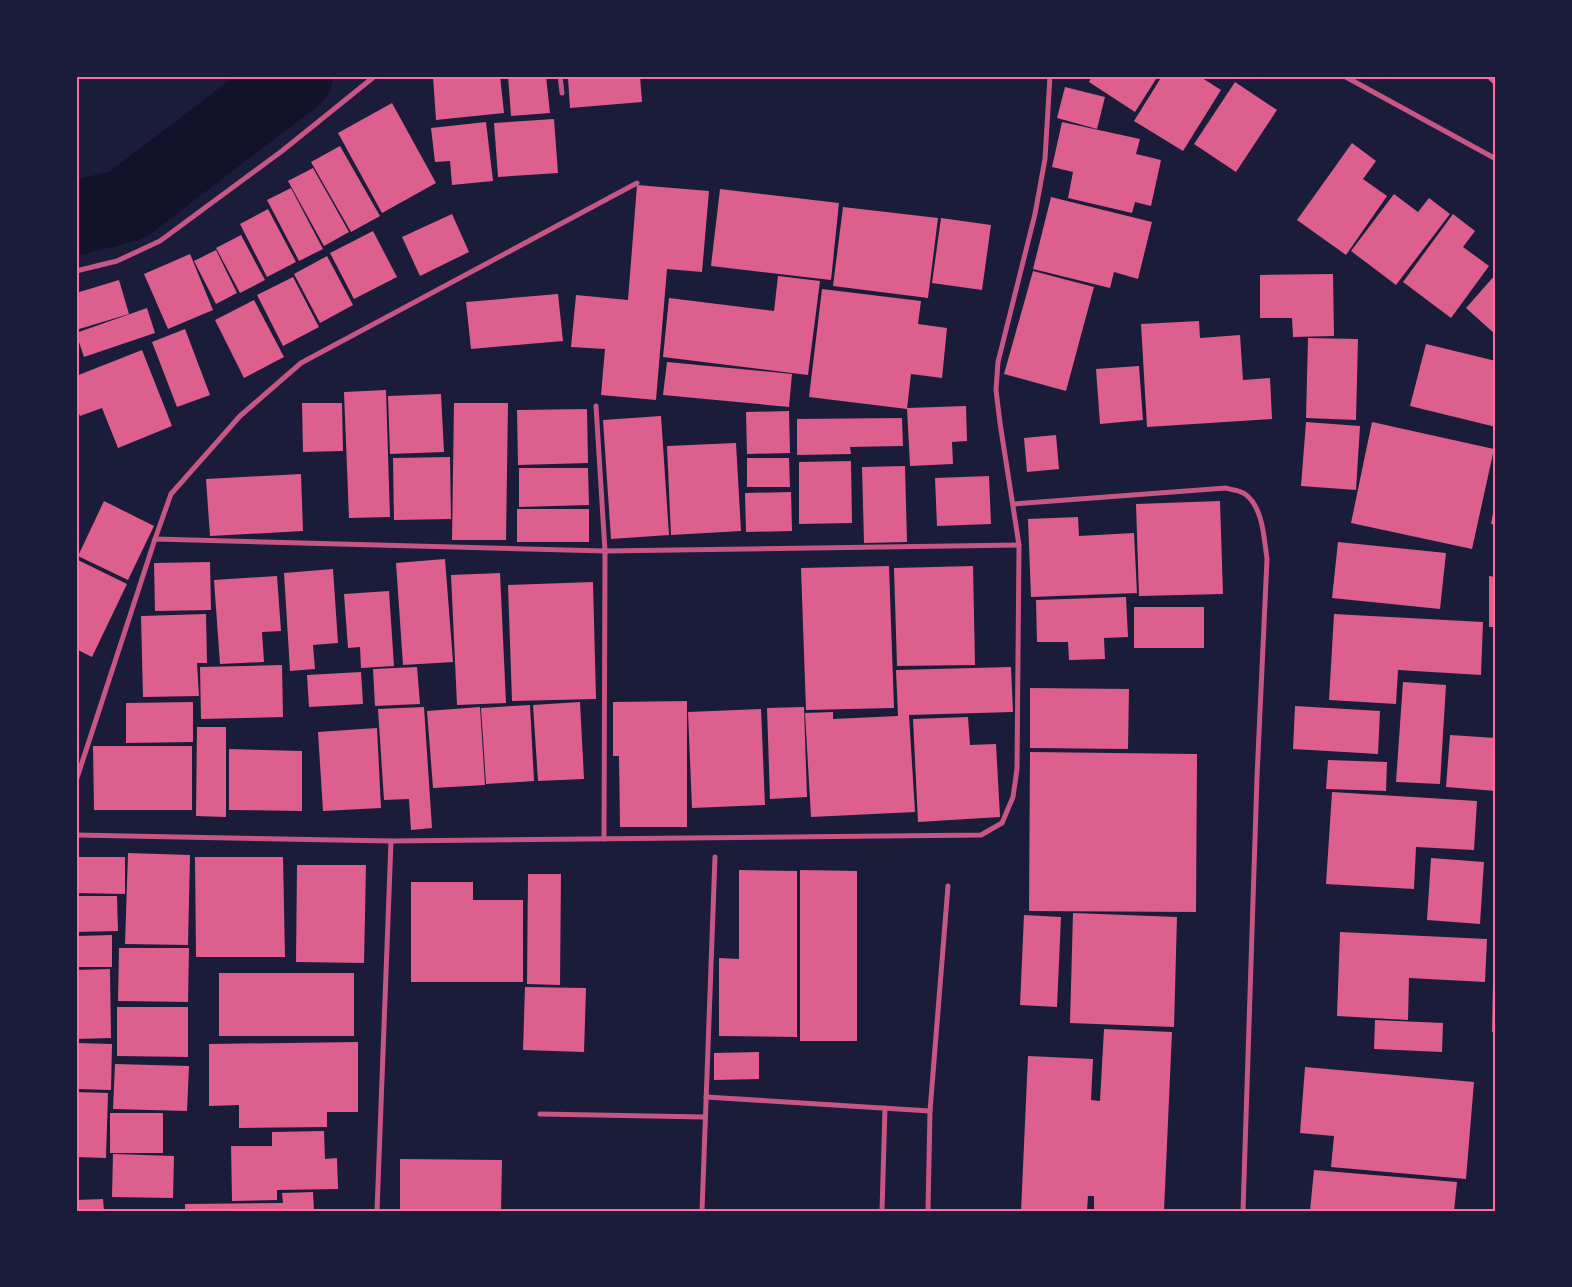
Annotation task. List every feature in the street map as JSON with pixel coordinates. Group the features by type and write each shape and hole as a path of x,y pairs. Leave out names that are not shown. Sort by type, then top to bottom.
{"street":[{"path":"76,271 117,262 160,241 282,151 375,76"},
{"path":"560,76 562,93"},
{"path":"76,835 391,841 981,835 1002,823 1013,797 1017,769 1019,545 996,390 998,362 1035,214 1045,159 1050,76"},
{"path":"1344,76 1496,159"},
{"path":"76,781 171,494 240,416 301,363 637,183"},
{"path":"596,406 604,551 604,839"},
{"path":"1014,504 1226,488 1244,493 1255,506 1264,532 1267,559 1256,787 1243,1211"},
{"path":"155,539 604,551 1019,545"},
{"path":"377,1211 391,841"},
{"path":"702,1211 715,856"},
{"path":"928,1211 930,1110 948,886"},
{"path":"706,1097 930,1110"},
{"path":"882,1211 886,1108"},
{"path":"540,1114 705,1116"}],"building":[{"path":"433,76 500,76 504,113 436,120"},
{"path":"508,76 546,76 550,113 511,116"},
{"path":"640,76 642,102 570,108 568,78"},
{"path":"1092,76 1158,76 1135,112 1089,82"},
{"path":"1162,76 1199,76 1221,90 1183,151 1134,121"},
{"path":"1485,76 1496,76 1496,87"},
{"path":"1235,82 1277,110 1236,172 1194,144"},
{"path":"1065,87 1105,97 1097,129 1057,118"},
{"path":"392,103 436,183 382,213 338,133"},
{"path":"554,119 558,173 498,177 494,123"},
{"path":"486,122 493,181 452,185 450,161 435,162 431,128"},
{"path":"1062,122 1140,139 1136,154 1161,160 1151,206 1135,202 1132,213 1068,198 1073,172 1052,167"},
{"path":"1352,143 1376,161 1363,179 1387,196 1346,255 1297,220"},
{"path":"340,146 380,216 351,232 311,162"},
{"path":"313,168 349,232 324,246 288,181"},
{"path":"637,185 709,191 702,272 667,269 656,400 601,395 605,349 571,347 576,295 628,300"},
{"path":"291,188 323,249 299,261 267,200"},
{"path":"720,189 839,203 831,280 711,266"},
{"path":"1394,194 1418,212 1429,198 1450,214 1396,285 1351,251"},
{"path":"1051,197 1152,222 1138,279 1114,272 1110,288 1033,269"},
{"path":"843,207 938,218 928,298 833,286"},
{"path":"268,209 296,262 267,277 240,224"},
{"path":"452,214 469,252 420,276 402,237"},
{"path":"1453,214 1475,231 1463,247 1489,266 1451,318 1403,282"},
{"path":"941,218 991,225 982,290 932,283"},
{"path":"373,231 397,277 354,299 330,253"},
{"path":"241,235 265,280 240,293 216,248"},
{"path":"216,250 237,293 216,304 194,261"},
{"path":"190,254 213,310 168,329 144,274"},
{"path":"327,256 353,305 320,323 294,274"},
{"path":"1033,271 1094,287 1066,391 1004,374"},
{"path":"1333,274 1334,336 1293,337 1292,318 1260,318 1260,275"},
{"path":"1496,274 1496,335 1466,308"},
{"path":"778,276 820,281 808,375 663,357 669,298 774,311"},
{"path":"293,277 319,327 283,346 257,295"},
{"path":"119,280 129,314 76,330 76,293"},
{"path":"822,289 921,301 918,324 947,328 942,378 911,374 907,409 809,397"},
{"path":"558,294 563,341 471,349 466,302"},
{"path":"254,300 284,357 244,378 215,320"},
{"path":"147,308 155,333 84,357 76,333"},
{"path":"1199,321 1200,338 1240,335 1243,380 1270,378 1272,419 1147,427 1141,324"},
{"path":"185,329 210,395 177,407 152,342"},
{"path":"1308,338 1358,339 1356,420 1306,418"},
{"path":"1426,344 1496,361 1496,427 1410,406"},
{"path":"142,350 172,426 118,448 102,408 80,416 76,406 76,376"},
{"path":"667,362 792,374 789,407 663,395"},
{"path":"1139,366 1143,420 1100,424 1096,369"},
{"path":"386,390 390,517 349,518 344,392"},
{"path":"441,394 444,452 390,454 388,396"},
{"path":"302,403 342,403 343,451 303,452"},
{"path":"454,403 508,403 506,540 452,540"},
{"path":"966,406 967,441 952,442 953,464 910,466 907,408"},
{"path":"587,409 588,463 518,465 517,410"},
{"path":"789,411 790,453 747,454 746,412"},
{"path":"661,416 669,535 611,539 603,420"},
{"path":"902,418 903,446 850,447 851,454 797,455 797,419"},
{"path":"1306,422 1360,426 1356,490 1301,486"},
{"path":"1372,422 1494,449 1472,549 1351,523"},
{"path":"1056,435 1059,469 1027,472 1024,438"},
{"path":"736,443 741,531 671,535 667,446"},
{"path":"450,457 451,519 394,520 393,458"},
{"path":"747,458 789,458 790,487 747,487"},
{"path":"851,461 852,523 799,524 799,462"},
{"path":"905,466 907,542 864,543 862,467"},
{"path":"519,468 588,468 589,505 519,507"},
{"path":"301,474 303,531 210,536 206,479"},
{"path":"989,476 991,524 937,526 935,478"},
{"path":"791,492 792,531 746,532 745,493"},
{"path":"104,501 154,526 128,580 78,556"},
{"path":"1220,501 1223,594 1139,596 1136,504"},
{"path":"1496,502 1496,525 1491,524"},
{"path":"517,509 589,509 589,542 517,542"},
{"path":"1078,517 1079,536 1134,533 1137,593 1031,597 1028,519"},
{"path":"1338,542 1446,553 1440,609 1332,598"},
{"path":"76,559 127,584 92,657 76,649"},
{"path":"445,559 453,662 403,665 396,563"},
{"path":"210,562 211,610 155,611 154,563"},
{"path":"889,566 894,708 806,710 801,568"},
{"path":"973,566 975,665 897,666 894,568"},
{"path":"333,569 338,643 313,645 315,669 290,671 284,573"},
{"path":"500,573 506,703 457,705 451,575"},
{"path":"277,576 281,631 262,632 264,662 220,664 214,580"},
{"path":"1489,576 1496,577 1496,627 1489,627"},
{"path":"593,582 596,699 512,701 508,585"},
{"path":"389,591 394,666 361,668 360,647 348,648 344,594"},
{"path":"1126,597 1128,637 1104,638 1105,659 1069,660 1068,642 1037,642 1036,600"},
{"path":"1134,607 1204,607 1204,648 1134,648"},
{"path":"206,614 207,663 197,663 199,696 143,697 141,616"},
{"path":"1334,614 1483,622 1481,675 1398,670 1396,704 1329,700"},
{"path":"282,665 283,717 201,719 200,667"},
{"path":"417,667 420,704 375,706 373,669"},
{"path":"1011,667 1013,712 909,715 915,812 811,817 805,713 833,712 833,719 898,716 896,670"},
{"path":"361,672 363,704 309,707 307,675"},
{"path":"1403,682 1446,685 1440,784 1396,782"},
{"path":"1030,688 1129,689 1128,749 1030,748"},
{"path":"687,701 687,827 620,827 619,756 613,756 613,702"},
{"path":"193,702 193,742 126,743 126,703"},
{"path":"580,702 584,779 538,781 533,705"},
{"path":"530,705 534,781 486,784 481,708"},
{"path":"1295,706 1380,711 1378,754 1293,749"},
{"path":"424,707 432,828 411,830 409,799 384,800 378,709"},
{"path":"480,707 485,785 433,788 427,711"},
{"path":"804,707 807,797 770,799 767,708"},
{"path":"761,709 765,805 692,808 688,712"},
{"path":"968,717 970,745 996,744 1000,817 918,822 913,719"},
{"path":"197,727 226,727 226,817 196,816"},
{"path":"377,728 381,808 323,811 318,732"},
{"path":"1450,735 1496,738 1496,791 1446,787"},
{"path":"93,746 192,746 192,810 94,810"},
{"path":"229,749 302,751 302,811 229,810"},
{"path":"1030,752 1197,754 1196,912 1029,911"},
{"path":"1328,760 1387,762 1386,791 1326,789"},
{"path":"1332,792 1477,801 1474,850 1416,847 1414,889 1326,884"},
{"path":"128,853 190,855 188,945 125,944"},
{"path":"76,857 125,857 125,894 76,893"},
{"path":"195,857 283,857 285,957 196,957"},
{"path":"1431,858 1484,862 1480,924 1427,920"},
{"path":"297,865 366,865 364,963 296,962"},
{"path":"739,870 797,871 797,1037 719,1036 719,958 739,959"},
{"path":"800,870 857,871 857,1041 800,1041"},
{"path":"528,874 561,874 560,985 527,984"},
{"path":"411,882 473,882 473,900 523,900 523,982 411,982"},
{"path":"76,896 117,896 118,931 76,932"},
{"path":"1073,913 1177,917 1174,1027 1070,1023"},
{"path":"1024,915 1061,917 1057,1007 1020,1005"},
{"path":"1340,932 1487,939 1485,982 1409,978 1408,1020 1337,1016"},
{"path":"112,935 112,967 76,967 76,936"},
{"path":"1493,944 1496,945 1496,976 1493,976"},
{"path":"119,948 189,948 188,1002 118,1001"},
{"path":"110,969 111,1038 76,1039 76,970"},
{"path":"219,973 354,973 354,1036 219,1036"},
{"path":"1493,983 1496,983 1496,1032 1492,1032"},
{"path":"525,987 586,988 584,1052 523,1050"},
{"path":"117,1007 188,1007 188,1057 117,1056"},
{"path":"1375,1020 1443,1023 1442,1052 1374,1049"},
{"path":"1104,1029 1172,1032 1164,1211 1094,1211 1094,1196 1088,1196 1087,1211 1021,1211 1028,1056 1093,1059 1091,1100 1100,1101"},
{"path":"358,1042 358,1112 327,1112 327,1127 239,1128 239,1105 209,1106 209,1044"},
{"path":"76,1043 112,1044 111,1090 76,1089"},
{"path":"759,1052 759,1079 714,1080 714,1053"},
{"path":"115,1064 189,1066 187,1111 113,1109"},
{"path":"1305,1067 1474,1082 1466,1179 1331,1167 1334,1136 1300,1133"},
{"path":"76,1092 108,1093 106,1158 76,1157"},
{"path":"110,1113 163,1113 163,1153 110,1153"},
{"path":"324,1131 325,1159 337,1158 338,1189 277,1190 277,1200 232,1201 231,1146 272,1146 272,1132"},
{"path":"113,1154 174,1156 173,1198 112,1197"},
{"path":"400,1159 502,1160 501,1211 400,1211"},
{"path":"1314,1170 1457,1182 1454,1211 1310,1211"},
{"path":"313,1192 314,1211 185,1211 185,1204 283,1203 282,1193"},
{"path":"103,1199 104,1211 76,1211 76,1200"}],"waterway":[{"path":"76,218 127,205 296,76"}]}
